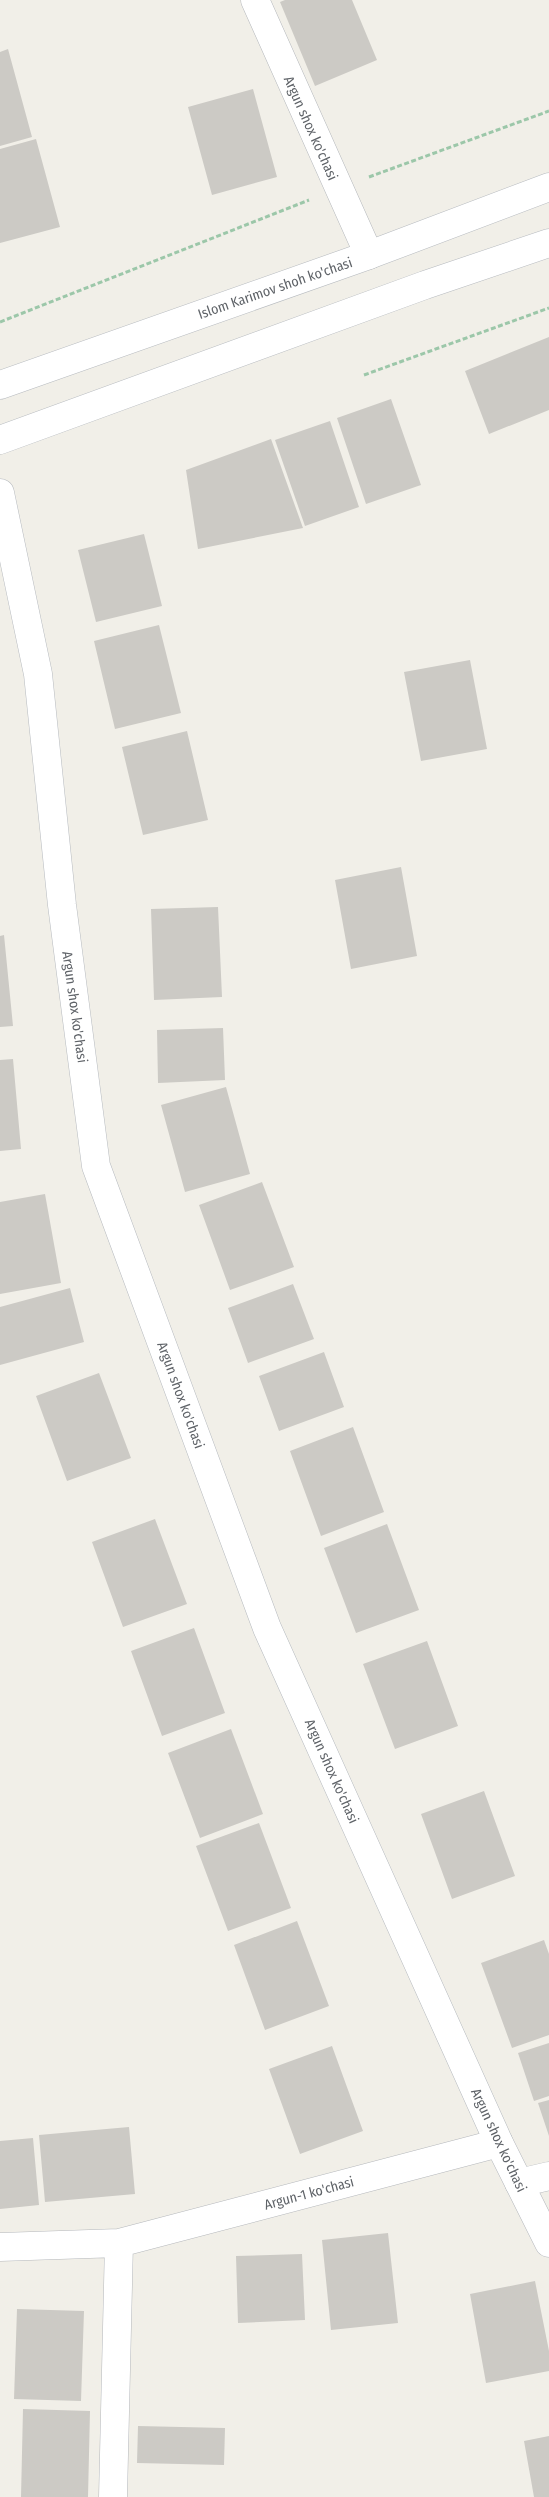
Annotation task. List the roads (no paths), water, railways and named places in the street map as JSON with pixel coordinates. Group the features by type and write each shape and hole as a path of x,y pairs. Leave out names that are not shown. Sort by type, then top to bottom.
{"street":[{"name":"Argun shox ko'chasi","path":"255,0 338,189 369,254"},
{"name":"Islom Karimov shoh ko'chasi","path":"0,385 369,254 549,187"},
{"path":"0,440 425,284 549,243"},
{"name":"Argun shox ko'chasi","path":"0,493 38,674 62,905 96,1166 267,1628 500,2143 549,2243"},
{"name":"Argun-1 ko'chasi","path":"0,2247 119,2243 500,2143"},
{"path":"520,2182 549,2176"},
{"path":"113,2497 119,2243"}]}
